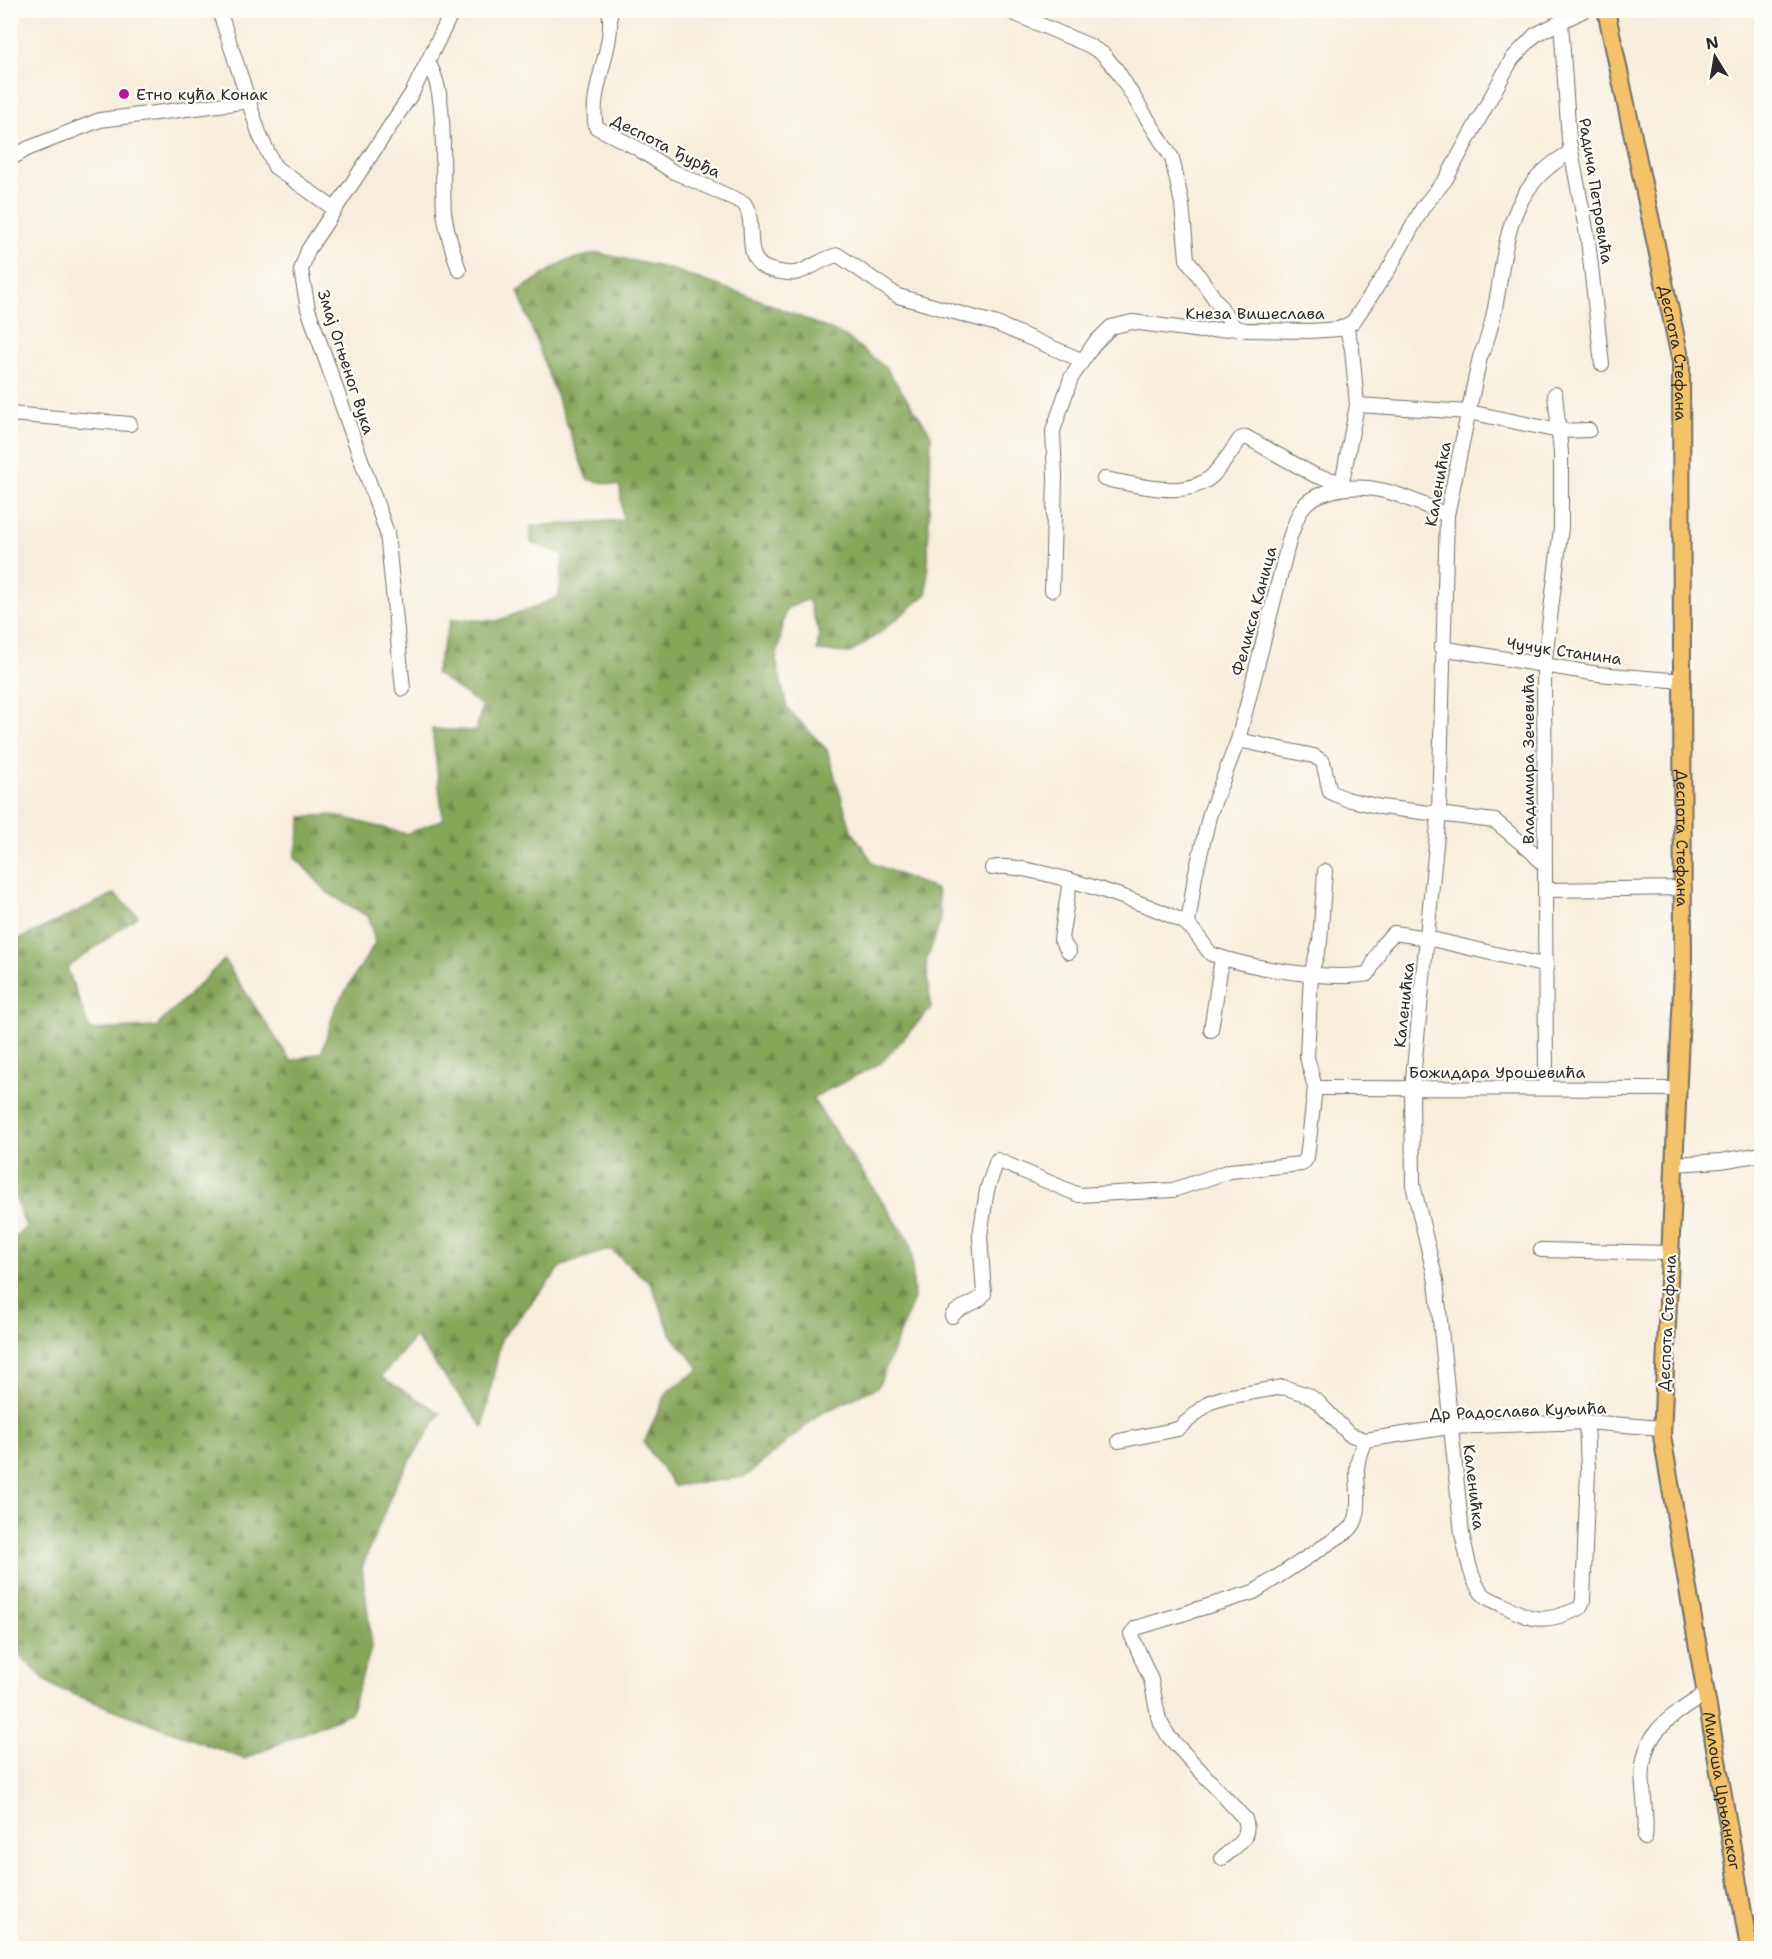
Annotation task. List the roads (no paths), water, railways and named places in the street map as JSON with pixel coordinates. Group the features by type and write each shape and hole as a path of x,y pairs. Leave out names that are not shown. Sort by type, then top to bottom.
{"main road":[{"name":"Деспота Стефана","path":"1606,10 1680,350 1684,888 1679,1089 1662,1428 1666,1469 1701,1668"},
{"name":"Милоша Црњанског","path":"1701,1668 1749,1948"}],"street":[{"path":"219,10 260,136 275,167 333,208"},
{"name":"Змај Огњеног Вука","path":"403,689 387,533 308,309 302,277 303,261 333,208 411,93 453,10"},
{"name":"Деспота Ђурђа","path":"609,10 608,31 595,100 596,127 637,148 672,171 744,202 751,212 752,252 755,261 764,268 794,273 838,255 898,296 989,321 1081,360"},
{"path":"1006,10 1088,45 1103,54 1116,69 1172,158 1182,204 1187,259 1235,328"},
{"name":"Кнеза Вишеслава","path":"1052,590 1055,477 1053,431 1071,378 1081,360 1111,327 1132,322 1201,331 1235,328 1310,331 1346,326 1360,314 1390,267 1423,207 1446,179 1512,59 1535,35 1584,10"},
{"name":"Радича Петровића","path":"1561,22 1571,153 1588,240 1602,364"},
{"path":"428,63 433,72 440,110 445,214 459,270"},
{"path":"10,159 27,149 100,120 192,111 250,101"},
{"name":"Каленићка","path":"1571,153 1540,172 1521,202 1501,260 1489,338 1480,357 1447,515 1441,648 1439,814 1412,1089 1413,1185 1436,1281 1449,1427 1462,1534 1474,1577 1482,1594 1529,1619 1552,1618 1572,1612 1580,1608 1583,1600 1588,1470 1586,1422"},
{"path":"1342,485 1357,405 1346,326"},
{"name":"Владимира Зечевића","path":"1546,1088 1544,666 1561,528 1556,394"},
{"path":"1357,405 1469,412 1559,431 1589,430"},
{"path":"10,414 130,424"},
{"path":"1104,479 1158,488 1197,485 1212,475 1240,439 1246,437 1316,476 1342,485 1367,486 1386,490 1447,515"},
{"name":"Феликса Каница","path":"1188,924 1194,876 1210,813 1238,740 1290,537 1303,506 1312,498 1342,485"},
{"name":"Чучук Станина","path":"1441,648 1598,674 1683,681"},
{"path":"1238,740 1314,756 1323,762 1330,792 1346,799 1381,807 1494,821 1531,850 1544,865"},
{"path":"992,868 1070,880 1170,914 1188,924 1211,954 1311,974 1346,978 1368,974 1383,944 1394,933 1427,938 1547,966"},
{"path":"952,1316 956,1311 980,1300 984,1294 980,1236 987,1190 997,1160 1046,1183 1079,1194 1173,1190 1230,1172 1302,1164 1307,1158 1315,1088 1308,1057 1311,974 1320,942 1326,871"},
{"path":"1069,952 1061,939 1070,880"},
{"path":"1546,891 1684,888"},
{"path":"1211,1030 1222,958"},
{"name":"Божидара Урошевића","path":"1315,1088 1679,1089"},
{"path":"1675,1164 1720,1161 1761,1154"},
{"path":"1541,1250 1670,1253"},
{"path":"1119,1441 1178,1429 1210,1402 1283,1387 1314,1399 1349,1434 1365,1440 1358,1459 1357,1507 1353,1526 1349,1530 1254,1592 1136,1628 1131,1634 1151,1680 1160,1720 1176,1746 1245,1819 1246,1835 1222,1858"},
{"name":"Др Радослава Куљића","path":"1365,1440 1449,1427 1586,1422 1662,1428"},
{"path":"1645,1838 1641,1762 1649,1741 1658,1728 1705,1694"}],"place":[{"name":"Етно кућа Конак","path":"124,94"}]}
